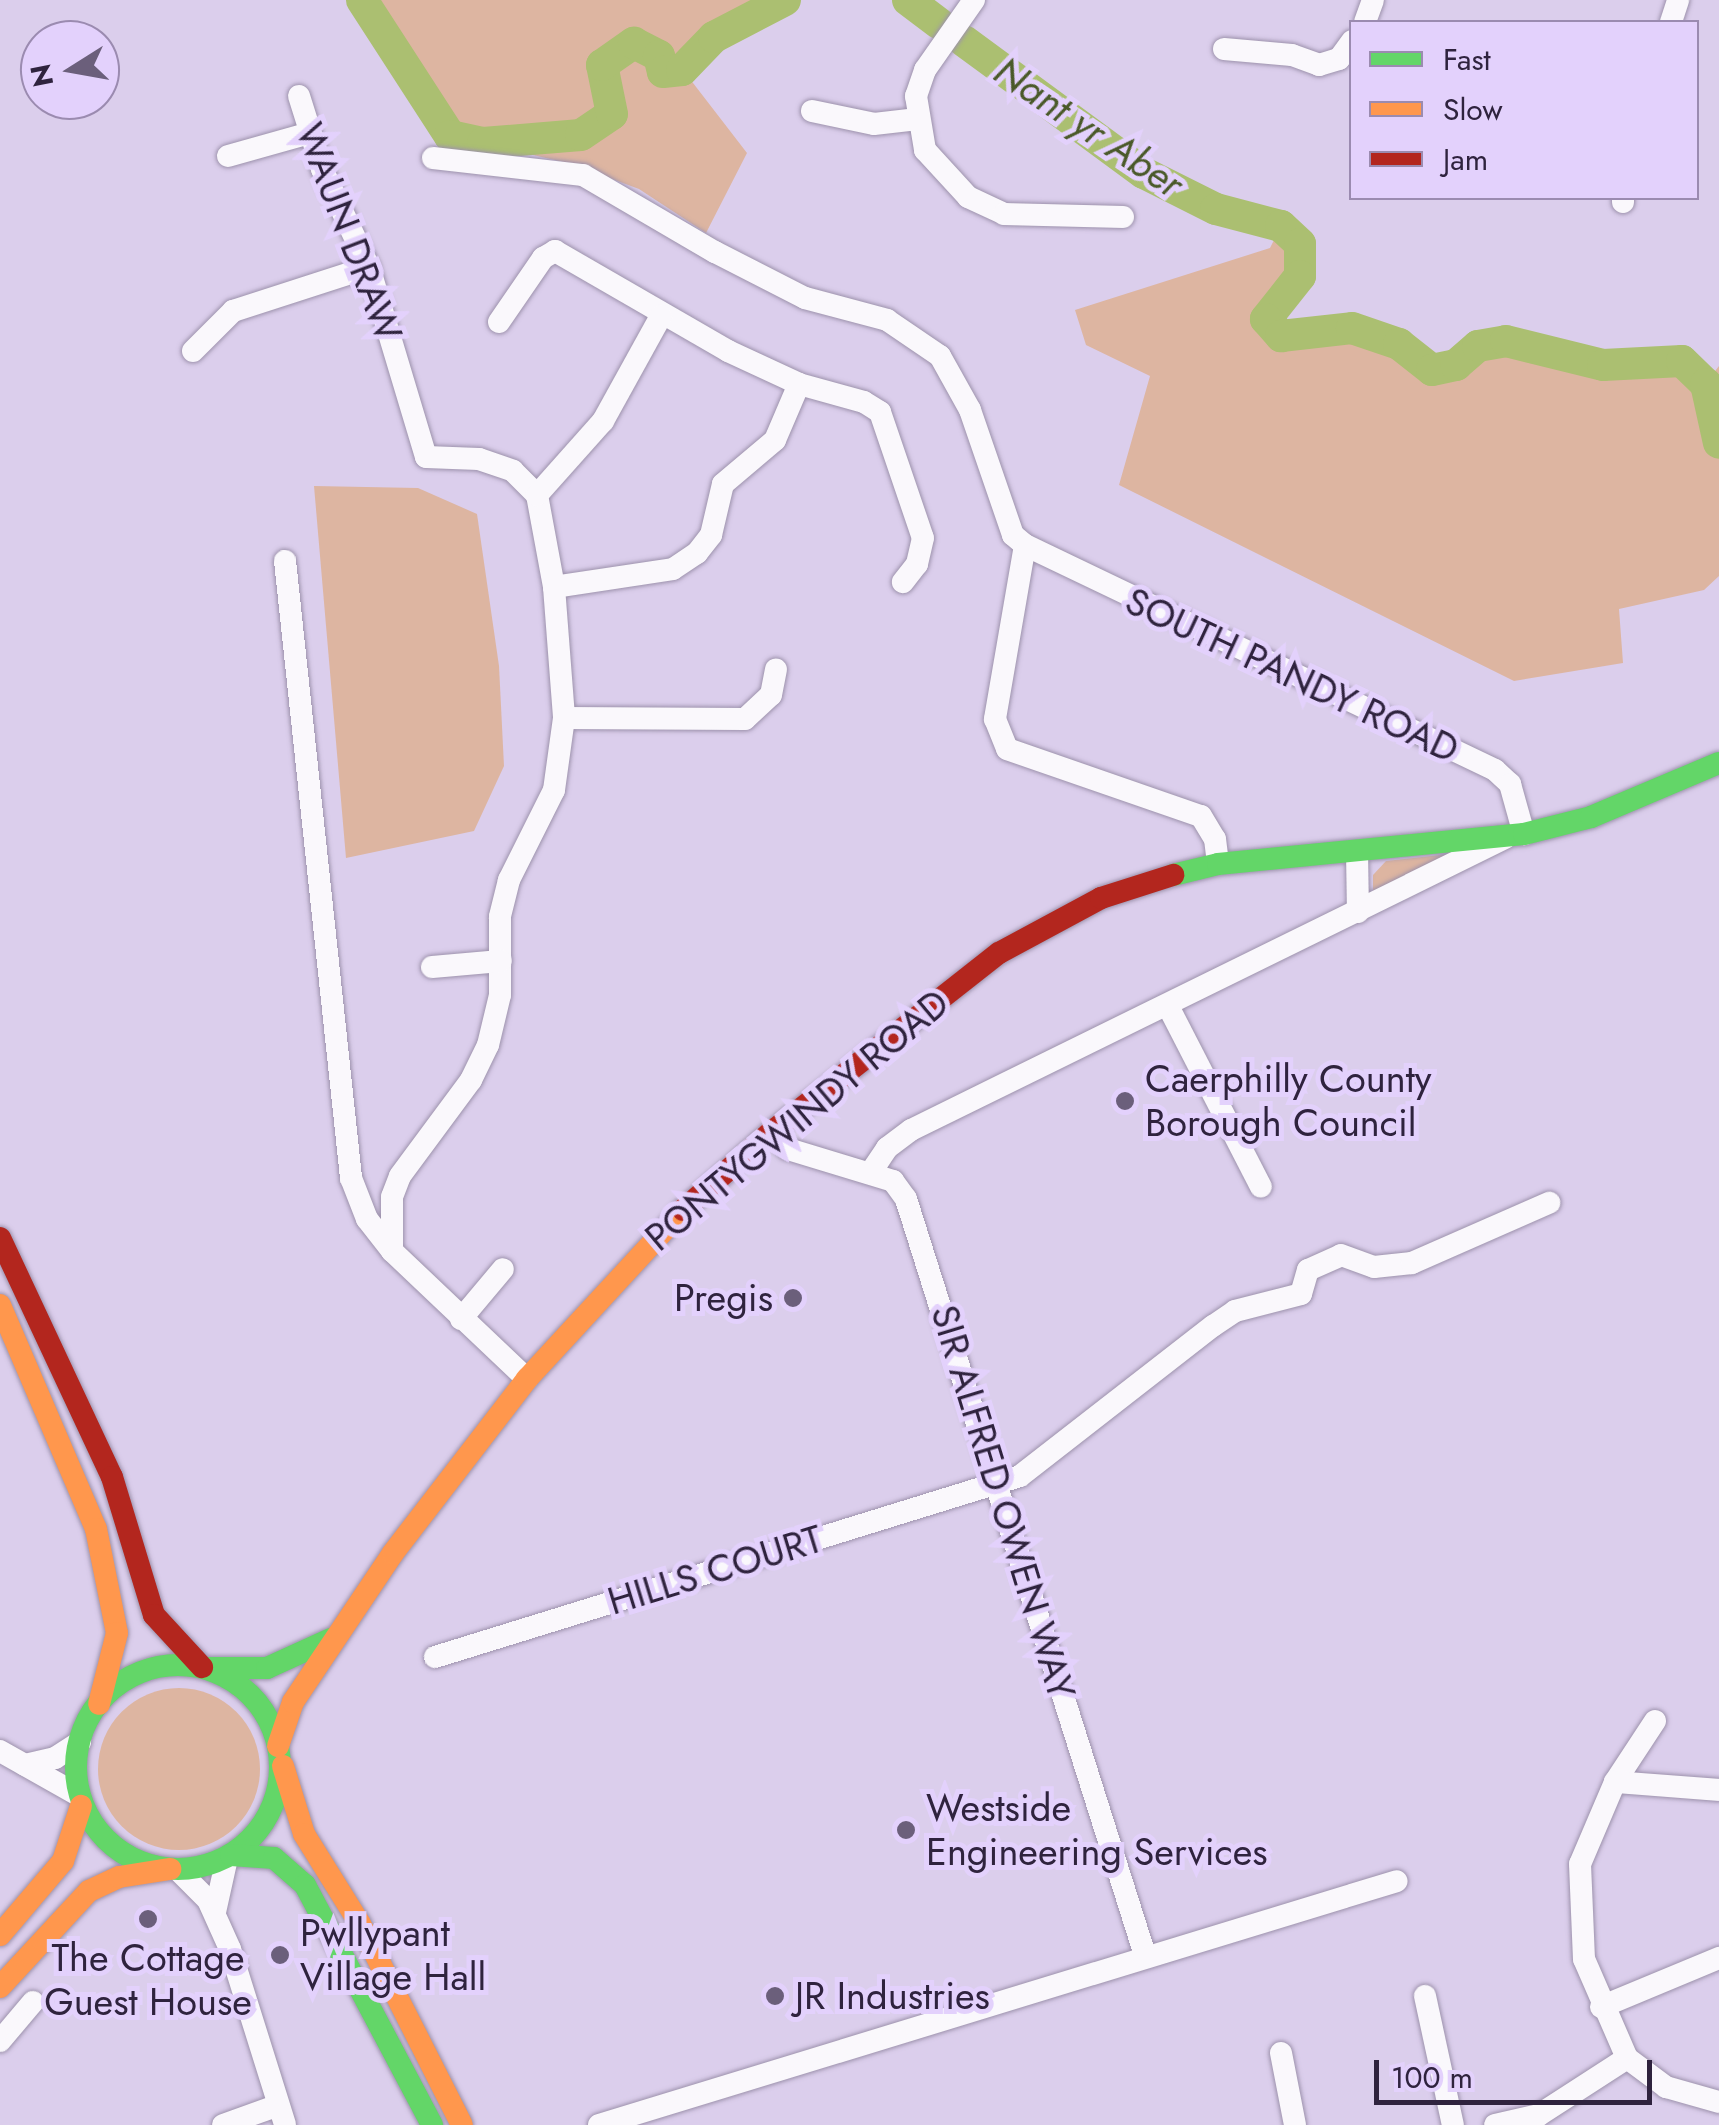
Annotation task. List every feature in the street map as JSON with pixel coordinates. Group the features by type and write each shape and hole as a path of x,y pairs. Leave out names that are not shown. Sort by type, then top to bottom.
{"main road":[{"name":"PONTYGWINDY ROAD","path":"278,1748 293,1702 332,1639 527,1379 651,1239 770,1133 1026,936 1100,898 1218,864 1516,835 1591,817 1719,763"},
{"path":"0,1238 118,1492 154,1615 177,1647 253,1700 278,1748 304,1834 360,1924 462,2125"},
{"path":"0,1305 96,1529 117,1633 99,1704 80,1742 80,1800 63,1861 0,1936"},
{"name":"PONTYGWINDY ROAD","path":"204,1667 266,1668 332,1639"},
{"path":"99,1704 154,1667 204,1667"},
{"path":"229,1856 266,1814 278,1748"},
{"path":"80,1800 106,1839 174,1870"},
{"path":"0,1988 88,1890 119,1877 174,1870 229,1856 274,1858 306,1885 432,2125"}],"street":[{"path":"974,0 925,70 916,96 925,150 945,177 1004,214 1123,217"},
{"path":"1224,49 1292,55 1319,65 1339,60 1349,45"},
{"name":"WAUN DRAW","path":"300,96 310,133 369,267 426,457 479,459 513,470 537,495"},
{"path":"812,111 874,124 918,120"},
{"path":"228,156 310,133"},
{"path":"433,158 583,176 805,298 887,320 940,356 970,410 1013,535 1025,546 996,720 1008,749 1201,816 1215,839 1218,864"},
{"path":"498,322 543,258 555,251 662,316 799,384 880,412 923,538 918,564 902,582"},
{"path":"193,350 233,311 369,267"},
{"path":"392,1252 392,1197 414,1148 471,1080 488,1045 501,960 500,917 509,880 554,790 564,718 554,587 537,495 604,421 662,316"},
{"path":"554,587 674,569 697,552 711,534 723,484 775,440 799,384"},
{"name":"SOUTH PANDY ROAD","path":"1025,546 1495,770 1510,784 1516,835"},
{"path":"285,561 342,1128 362,1205 392,1252 527,1379"},
{"path":"564,718 745,719 770,695 776,668"},
{"name":"PONTYGWINDY ROAD","path":"870,1172 887,1148 911,1130 1516,835"},
{"path":"1357,851 1358,912"},
{"path":"432,967 501,960"},
{"path":"1168,1006 1260,1187"},
{"name":"SIR ALFRED OWEN WAY","path":"770,1133 788,1149 893,1182 906,1199 1145,1955"},
{"name":"HILLS COURT","path":"436,1657 994,1483 1042,1463 1235,1312 1301,1294 1308,1270 1341,1255 1374,1267 1412,1263 1549,1202"},
{"path":"461,1319 503,1269"},
{"path":"1655,1721 1614,1782 1580,1864 1577,1896 1584,1960 1627,2058 1666,2086 1719,2102"},
{"path":"24,1765 55,1758 80,1742"},
{"path":"0,1751 80,1800"},
{"path":"1614,1782 1719,1790"},
{"path":"223,2125 280,2116 250,2004 216,1916 216,1886 229,1856"},
{"path":"174,1870 216,1916"},
{"path":"599,2125 1397,1880"},
{"path":"1602,2007 1719,1958"},
{"path":"1424,1996 1452,2125"},
{"path":"0,2041 32,2002"},
{"path":"1280,2054 1295,2125"},
{"path":"1495,2125 1539,2115 1627,2058"}],"shaded area":[{"path":"362,0 785,0 714,37 683,70 747,153 706,233 639,189 572,164 450,136"},
{"path":"1281,226 1300,244 1300,276 1266,319 1281,336 1352,328 1399,344 1432,370 1456,365 1478,346 1506,341 1603,365 1682,361 1705,384 1719,366 1719,576 1704,590 1619,609 1623,663 1514,681 1119,485 1150,376 1086,345 1075,310 1270,248"},
{"path":"314,486 418,488 477,514 499,666 504,766 474,831 346,858"},
{"path":"1459,853 1373,891 1373,875 1386,861"},
{"path":"179,1688 210,1694 236,1712 254,1738 260,1769 254,1800 236,1826 210,1844 179,1850 148,1844 122,1826 104,1800 98,1769 104,1738 122,1712 148,1694"}],"waterway":[{"name":"Nant yr Aber","path":"362,0 450,136 483,143 581,135 612,114 602,65 634,43 659,56 663,72 682,70 714,37 785,0"},
{"name":"Nant yr Aber","path":"908,0 939,23"},
{"name":"Nant yr Aber","path":"964,41 1144,173 1216,209 1281,226 1300,244 1300,276 1266,319 1281,336 1352,328 1399,344 1432,370 1456,365 1478,346 1506,341 1603,365 1682,361 1706,384 1719,443"}],"traffic: fast":[{"path":"1173,875 1218,864 1524,834 1591,817 1719,763"},
{"path":"205,1668 267,1668 331,1639"},
{"path":"178,1665 217,1673 250,1695 272,1728 280,1767 272,1806 250,1839 217,1861 178,1869 139,1861 106,1839 84,1806 76,1767 84,1728 106,1695 139,1673 178,1665"},
{"path":"231,1855 274,1858 305,1885 432,2125"}],"traffic: slow":[{"path":"278,1746 293,1702 393,1553 527,1379 683,1210"},
{"path":"0,1305 96,1529 117,1633 99,1704"},
{"path":"283,1766 304,1834 360,1924 462,2125"},
{"path":"0,1935 63,1861 81,1806"},
{"path":"0,1987 89,1891 119,1877 170,1869"}],"traffic: jam":[{"path":"683,1210 770,1133 999,953 1101,898 1173,875"},
{"path":"0,1238 112,1477 154,1615 202,1667"}],"place":[{"name":"Caerphilly County Borough Council","path":"1125,1101"},
{"name":"Pregis","path":"793,1298"},
{"name":"Westside Engineering Services","path":"906,1830"},
{"name":"The Cottage Guest House","path":"148,1919"},
{"name":"Pwllypant Village Hall","path":"280,1955"},
{"name":"JR Industries","path":"775,1996"}]}
